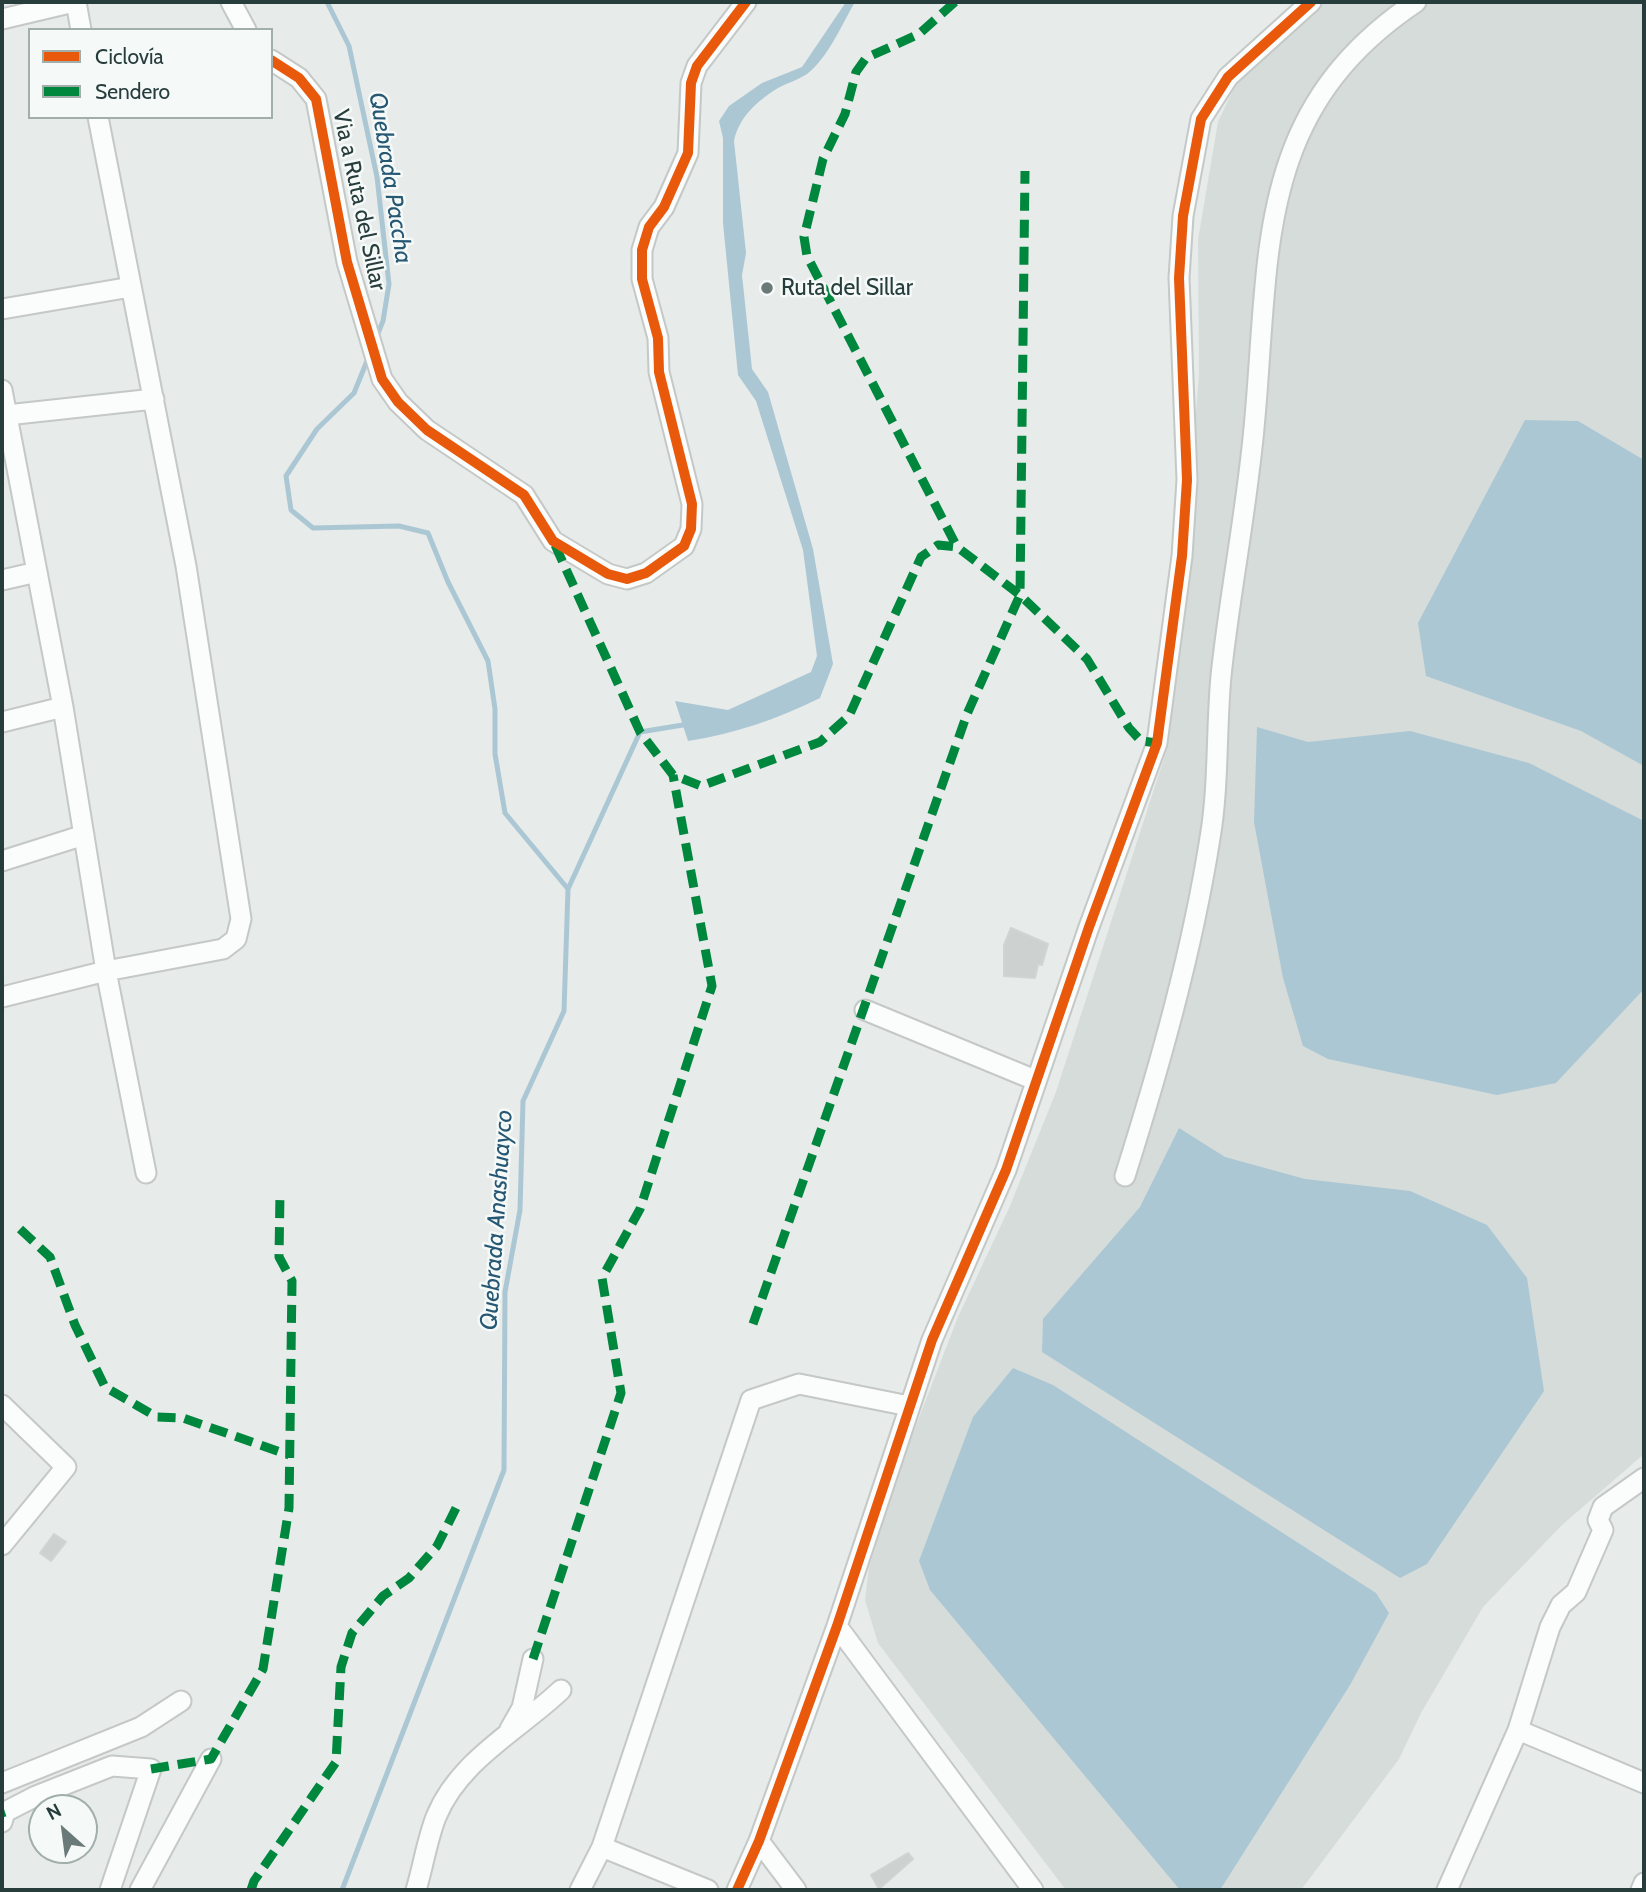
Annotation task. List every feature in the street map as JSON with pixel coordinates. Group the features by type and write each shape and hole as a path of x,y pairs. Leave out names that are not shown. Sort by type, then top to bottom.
{"street":[{"path":"2,19 75,2 81,28"},
{"path":"231,2 245,28"},
{"name":"Via a Ruta del Sillar","path":"273,61 299,78 316,99 347,262 382,379 398,402 427,430 524,495 553,541 608,574 627,579 646,573 684,546 691,529 692,504 659,372 658,338 642,279 642,250 649,227 664,207 688,153 691,83 697,66 746,2"},
{"path":"737,1890 759,1841 838,1626 932,1340 1006,1170 1035,1080 1157,743 1182,556 1187,480 1179,278 1182,216 1201,119 1213,97 1237,67 1311,2"},
{"path":"1125,1176 1157,1076 1211,836 1221,677 1255,418 1259,332 1270,229 1280,181 1295,143 1315,106 1352,54 1416,2"},
{"path":"2,997 106,971 223,949 236,939 241,919 186,566 98,119"},
{"path":"2,309 131,287"},
{"path":"2,390 7,415 7,441 37,572 106,971 146,1173"},
{"path":"7,415 153,399"},
{"path":"2,580 37,572"},
{"path":"2,722 62,707"},
{"path":"2,861 83,835"},
{"path":"865,1010 1035,1080"},
{"path":"580,1890 602,1847 751,1400 799,1384 909,1406"},
{"path":"2,1405 66,1467 2,1545"},
{"path":"1447,1890 1518,1730 1550,1627 1561,1605 1576,1592 1603,1530 1598,1520 1602,1507 1644,1478"},
{"path":"838,1626 1033,1890"},
{"path":"508,1733 522,1709 533,1658"},
{"path":"416,1890 436,1817 455,1786 479,1757 535,1715 561,1690"},
{"path":"2,1783 141,1727 181,1701"},
{"path":"1518,1730 1644,1783"},
{"path":"140,1890 211,1759"},
{"path":"2,1822 5,1812 36,1796 112,1766 151,1769 110,1890"},
{"path":"759,1841 796,1890"},
{"path":"602,1847 708,1890"},
{"path":"1641,1890 1644,1883"}],"shaded area":[{"path":"1325,2 1644,2 1644,1454 1562,1525 1483,1607 1421,1713 1399,1759 1301,1890 1066,1890 878,1643 865,1600 869,1567 903,1459 958,1317 1010,1206 1056,1092 1168,746 1199,376 1198,240 1218,122 1238,79"}],"water":[{"path":"846,2 855,2 822,59 807,74 778,88 756,104 740,124 734,141 746,253 742,275 752,369 768,392 813,549 833,664 820,698 756,725 688,741 675,701 728,710 811,672 817,656 803,550 756,401 738,375 723,223 723,138 719,121 729,106 762,83 802,67"},
{"path":"1525,420 1578,421 1644,460 1644,766 1581,731 1426,676 1418,623"},
{"path":"1257,727 1308,742 1410,731 1529,763 1644,821 1644,989 1556,1083 1497,1095 1328,1059 1303,1046 1283,978 1254,822"},
{"path":"1179,1128 1225,1157 1305,1179 1410,1191 1487,1225 1527,1278 1544,1391 1427,1564 1400,1578 1042,1352 1043,1319 1140,1207"},
{"path":"1013,1368 1053,1385 1376,1593 1389,1613 1350,1685 1220,1890 1180,1890 930,1590 919,1561 973,1417"}],"building":[{"path":"1011,928 1048,944 1042,965 1038,964 1035,978 1004,976 1004,945"},
{"path":"54,1534 66,1542 51,1561 40,1553"},
{"path":"908,1853 913,1859 879,1889 871,1875"}],"waterway":[{"name":"Quebrada Paccha","path":"327,2 349,46 377,177 389,284 383,321 376,338"},
{"name":"Quebrada Paccha","path":"369,356 354,393 317,429 286,476 291,510 313,528 399,526 428,533 448,582 488,661 495,709 495,754 505,813 568,889"},
{"name":"Quebrada Anashuayco","path":"342,1890 504,1470 505,1292 520,1210 523,1101 564,1011 568,889 640,732 689,724"}],"marked path":[{"path":"955,2 919,34 866,58 856,72 845,114 823,159 804,237 807,256 957,547"},
{"path":"753,1324 967,714 1020,595 1025,171"},
{"path":"555,545 640,732 673,775 701,786 820,742 849,716 921,557 938,545 957,547 1020,595 1087,659 1129,728 1141,741 1157,743"},
{"path":"533,1659 621,1393 602,1278 640,1209 712,986 673,775"},
{"path":"151,1769 211,1759 263,1669 289,1508 292,1281 279,1257 280,1193"},
{"path":"20,1229 50,1257 75,1325 105,1387 157,1417 183,1418 289,1455"},
{"path":"251,1890 254,1881 336,1762 341,1667 352,1633 383,1596 409,1578 437,1546 456,1508"}],"cycle path":[{"path":"273,61 299,78 316,99 347,262 382,379 398,402 427,430 524,495 553,541 608,574 627,579 646,573 684,546 691,529 692,504 659,372 658,338 642,279 642,250 649,227 664,207 688,153 691,83 697,66 746,2"},
{"path":"737,1890 759,1841 837,1626 932,1340 1006,1170 1089,927 1157,743 1182,556 1187,480 1179,278 1183,216 1201,119 1228,77 1311,2"}],"place":[{"name":"Ruta del Sillar","path":"767,288"}]}
